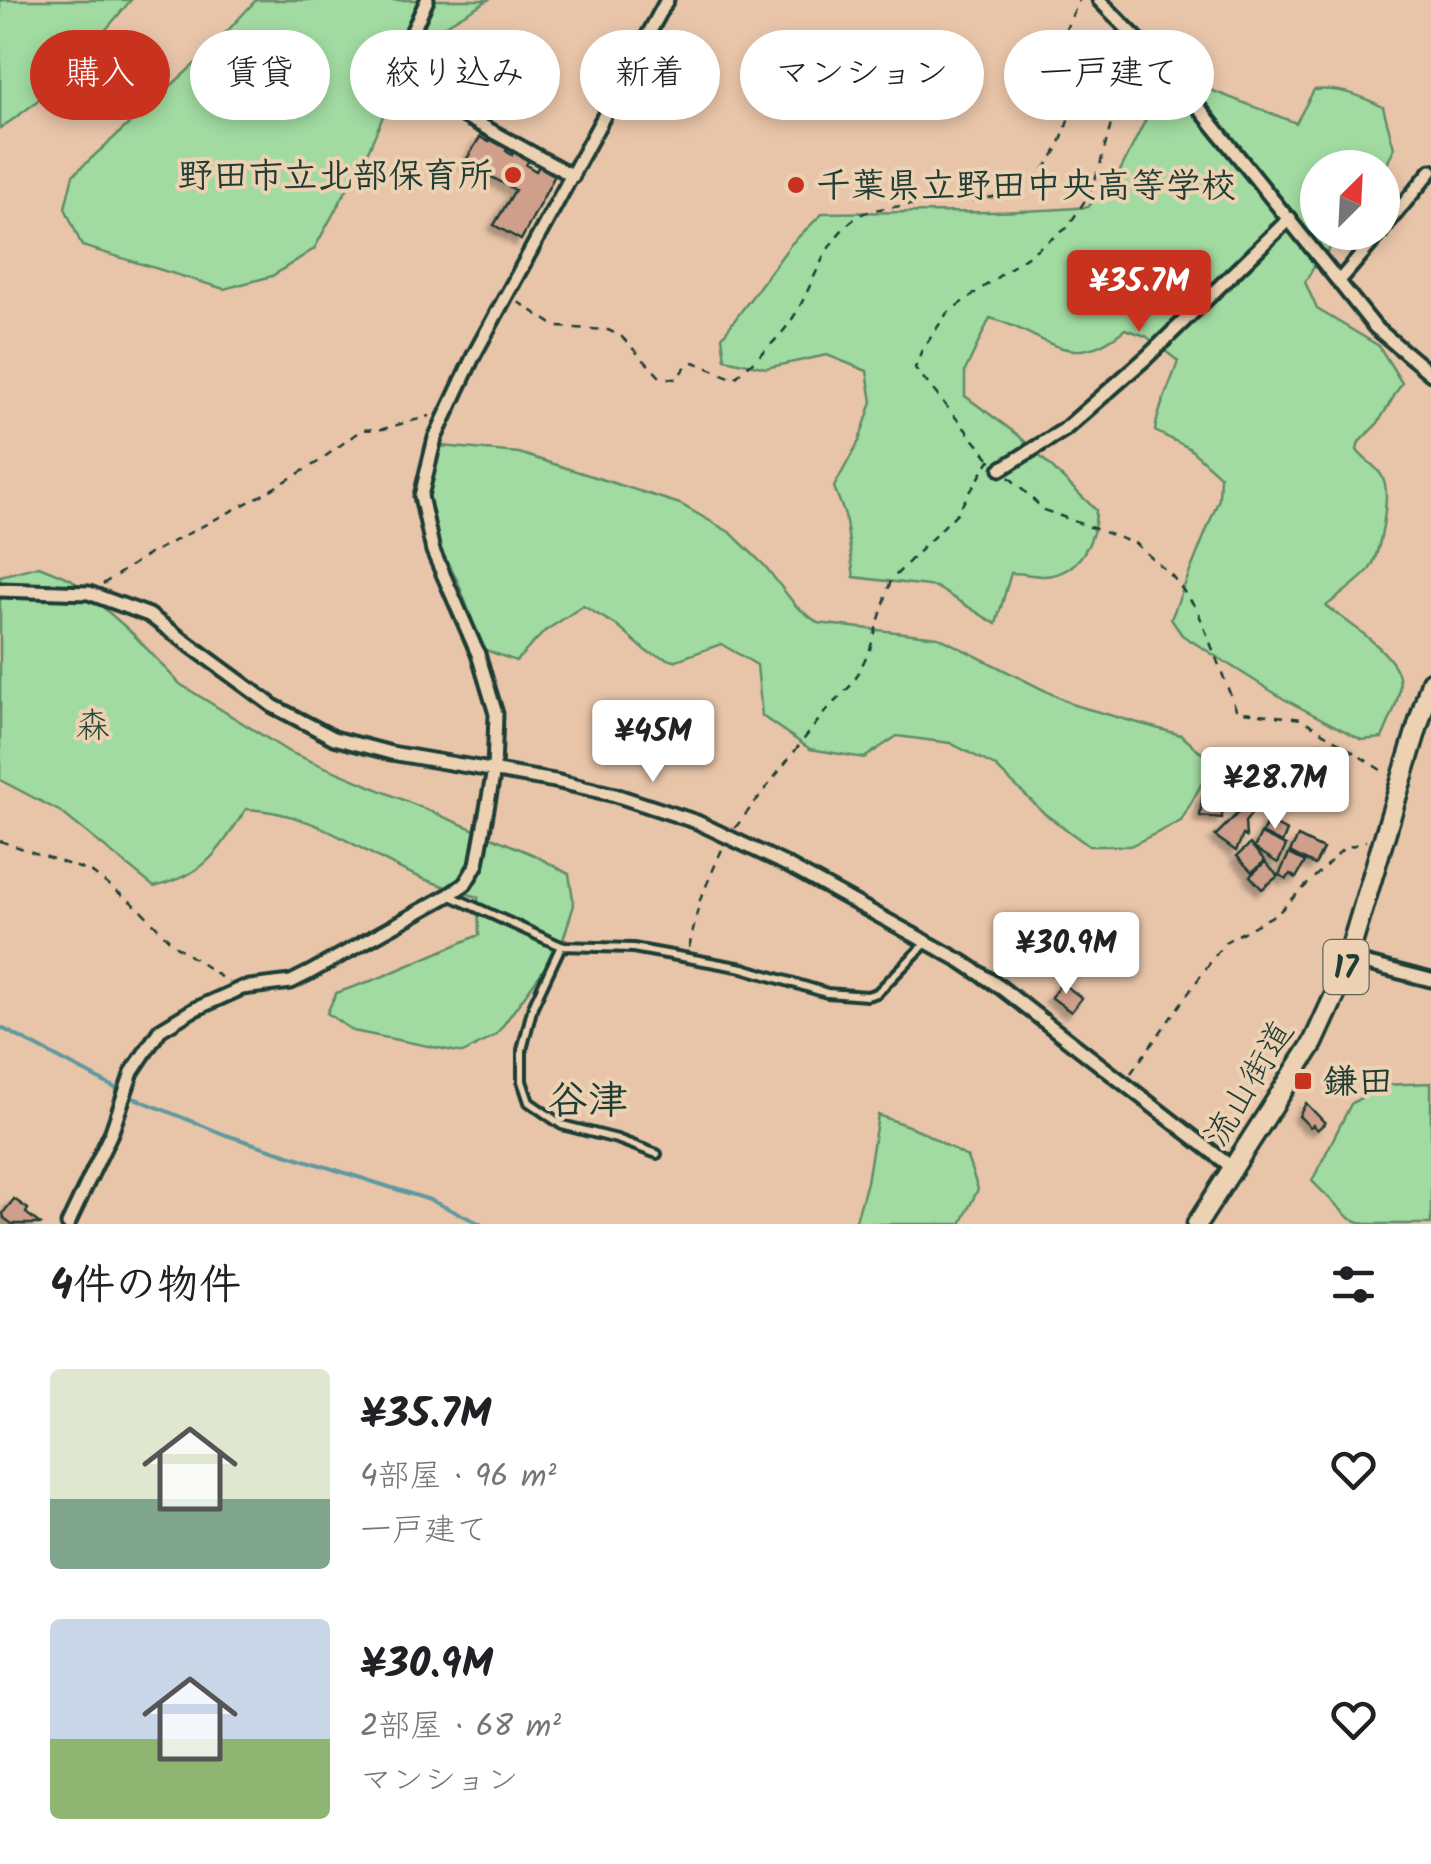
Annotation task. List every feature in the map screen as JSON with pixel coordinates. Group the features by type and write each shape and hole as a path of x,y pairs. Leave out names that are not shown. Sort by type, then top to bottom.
{"main road":[{"name":"流山街道","path":"1197,1224 1314,1043 1349,959 1431,682"}],"street":[{"path":"427,0 392,76 573,176"},
{"path":"68,1224 112,1131 139,1058 160,1030 242,988 292,982 449,895 465,884 478,864 494,770 496,714 424,518 426,464 446,412 667,0"},
{"path":"1099,0 1172,74 1390,342 1431,374"},
{"path":"1400,209 1431,171"},
{"path":"1001,469 1064,430 1147,357 1290,218"},
{"path":"1339,281 1366,250"},
{"path":"0,590 90,594 150,615 258,696 334,738 391,753 615,795 729,835 926,942 1000,987 1234,1169"},
{"path":"1349,959 1431,980"}],"lane":[{"path":"449,895 561,946 633,948 780,977 827,993 877,994 926,942"},
{"path":"561,946 532,1006 522,1050 522,1081 529,1102 562,1124 657,1154"}],"path":[{"path":"508,294 557,327 608,330 621,336 660,377 676,379 694,362 734,379 788,326 834,239 858,216 935,200 1002,195 1030,184 1047,168 1064,135 1073,85 1048,67 1079,0"},
{"path":"1123,23 1114,113 1088,196 1068,228 947,313 915,368 990,460 1044,510 1136,544 1173,578 1197,609 1236,709 1302,718 1375,769 1402,780"},
{"path":"90,594 149,554 290,479 361,430 383,429 446,412"},
{"path":"686,959 700,900 729,835 824,712 854,682 870,649 891,580 957,513 990,460"},
{"path":"1124,1083 1225,942 1278,913 1344,849 1386,834"},
{"path":"0,840 91,872 139,908 173,944 242,988"}],"green space":[{"path":"0,0 131,0 106,30 30,30 30,106 0,128"},
{"path":"256,0 488,0 437,30 350,30 350,120 381,120 314,249 272,276 224,289 82,246 65,208 73,175 133,120 170,120 170,87 190,68 190,120 330,120 330,30 228,30"},
{"path":"1314,90 1350,93 1383,107 1393,150 1300,150 1300,250 1329,250 1305,282 1317,309 1379,346 1402,383 1357,450 1380,474 1385,486 1377,552 1369,570 1326,606 1368,638 1395,667 1399,692 1382,738 1362,740 1284,699 1182,635 1171,619 1219,499 1220,476 1189,448 1155,431 1178,361 1146,336 1125,329 1105,343 1072,350 990,318 965,371 965,396 1018,435 1096,510 1089,544 1067,569 1045,576 1011,573 996,624 936,587 854,577 845,515 834,487 859,441 872,402 867,371 827,355 766,368 725,359 722,337 791,244 823,213 1088,207 1118,175 1146,120 1214,120 1214,91 1296,123"},
{"path":"441,446 519,453 680,504 731,533 765,566 796,606 818,623 938,637 1074,705 1181,735 1213,763 1181,821 1130,846 1089,846 1045,814 995,766 950,743 897,736 864,758 810,749 762,716 757,665 721,644 674,661 647,652 616,625 583,606 545,631 516,661 483,649 458,582 420,511 419,490"},
{"name":"森","path":"39,566 71,579 131,632 180,684 289,752 532,854 569,874 574,905 561,946 496,1035 463,1053 353,1031 327,1013 336,993 479,935 478,897 396,867 317,825 246,809 227,838 199,868 154,887 61,812 0,780 0,576"},
{"path":"1431,1083 1431,1224 1366,1224 1350,1219 1312,1181 1351,1104 1382,1085"},
{"path":"878,1115 919,1130 967,1157 978,1189 961,1224 855,1224 867,1182"}],"building":[{"path":"480,137 489,142 491,138 512,155 513,151 529,160 526,165 536,171 539,166 555,175 521,240 494,225 515,190 465,162"},
{"path":"1319,743 1349,762 1338,779 1306,765"},
{"path":"1202,797 1223,799 1222,818 1200,816"},
{"path":"1244,807 1252,813 1245,822 1246,837 1243,835 1236,851 1215,836"},
{"path":"1268,821 1287,831 1282,843 1262,833"},
{"path":"1261,834 1286,846 1278,863 1254,848"},
{"path":"1298,837 1323,849 1315,865 1290,852"},
{"path":"1250,844 1265,861 1252,872 1237,856"},
{"path":"1289,854 1305,862 1296,878 1290,874 1287,879 1279,875"},
{"path":"1265,862 1278,876 1262,889 1250,876"},
{"path":"1062,983 1082,998 1071,1012 1051,997"},
{"path":"1306,1103 1325,1123 1317,1130 1299,1116"},
{"path":"14,1199 40,1224 12,1224 4,1218 3,1213"}],"waterway":[{"path":"0,1027 121,1091"},
{"path":"129,1096 226,1135 430,1200 481,1224"}],"place":[{"name":"野田市立北部保育所","path":"513,175"},
{"name":"千葉県立野田中央高等学校","path":"796,185"},
{"name":"鎌田","path":"1303,1081"}],"district":[{"name":"谷津","path":"588,1099"}]}
